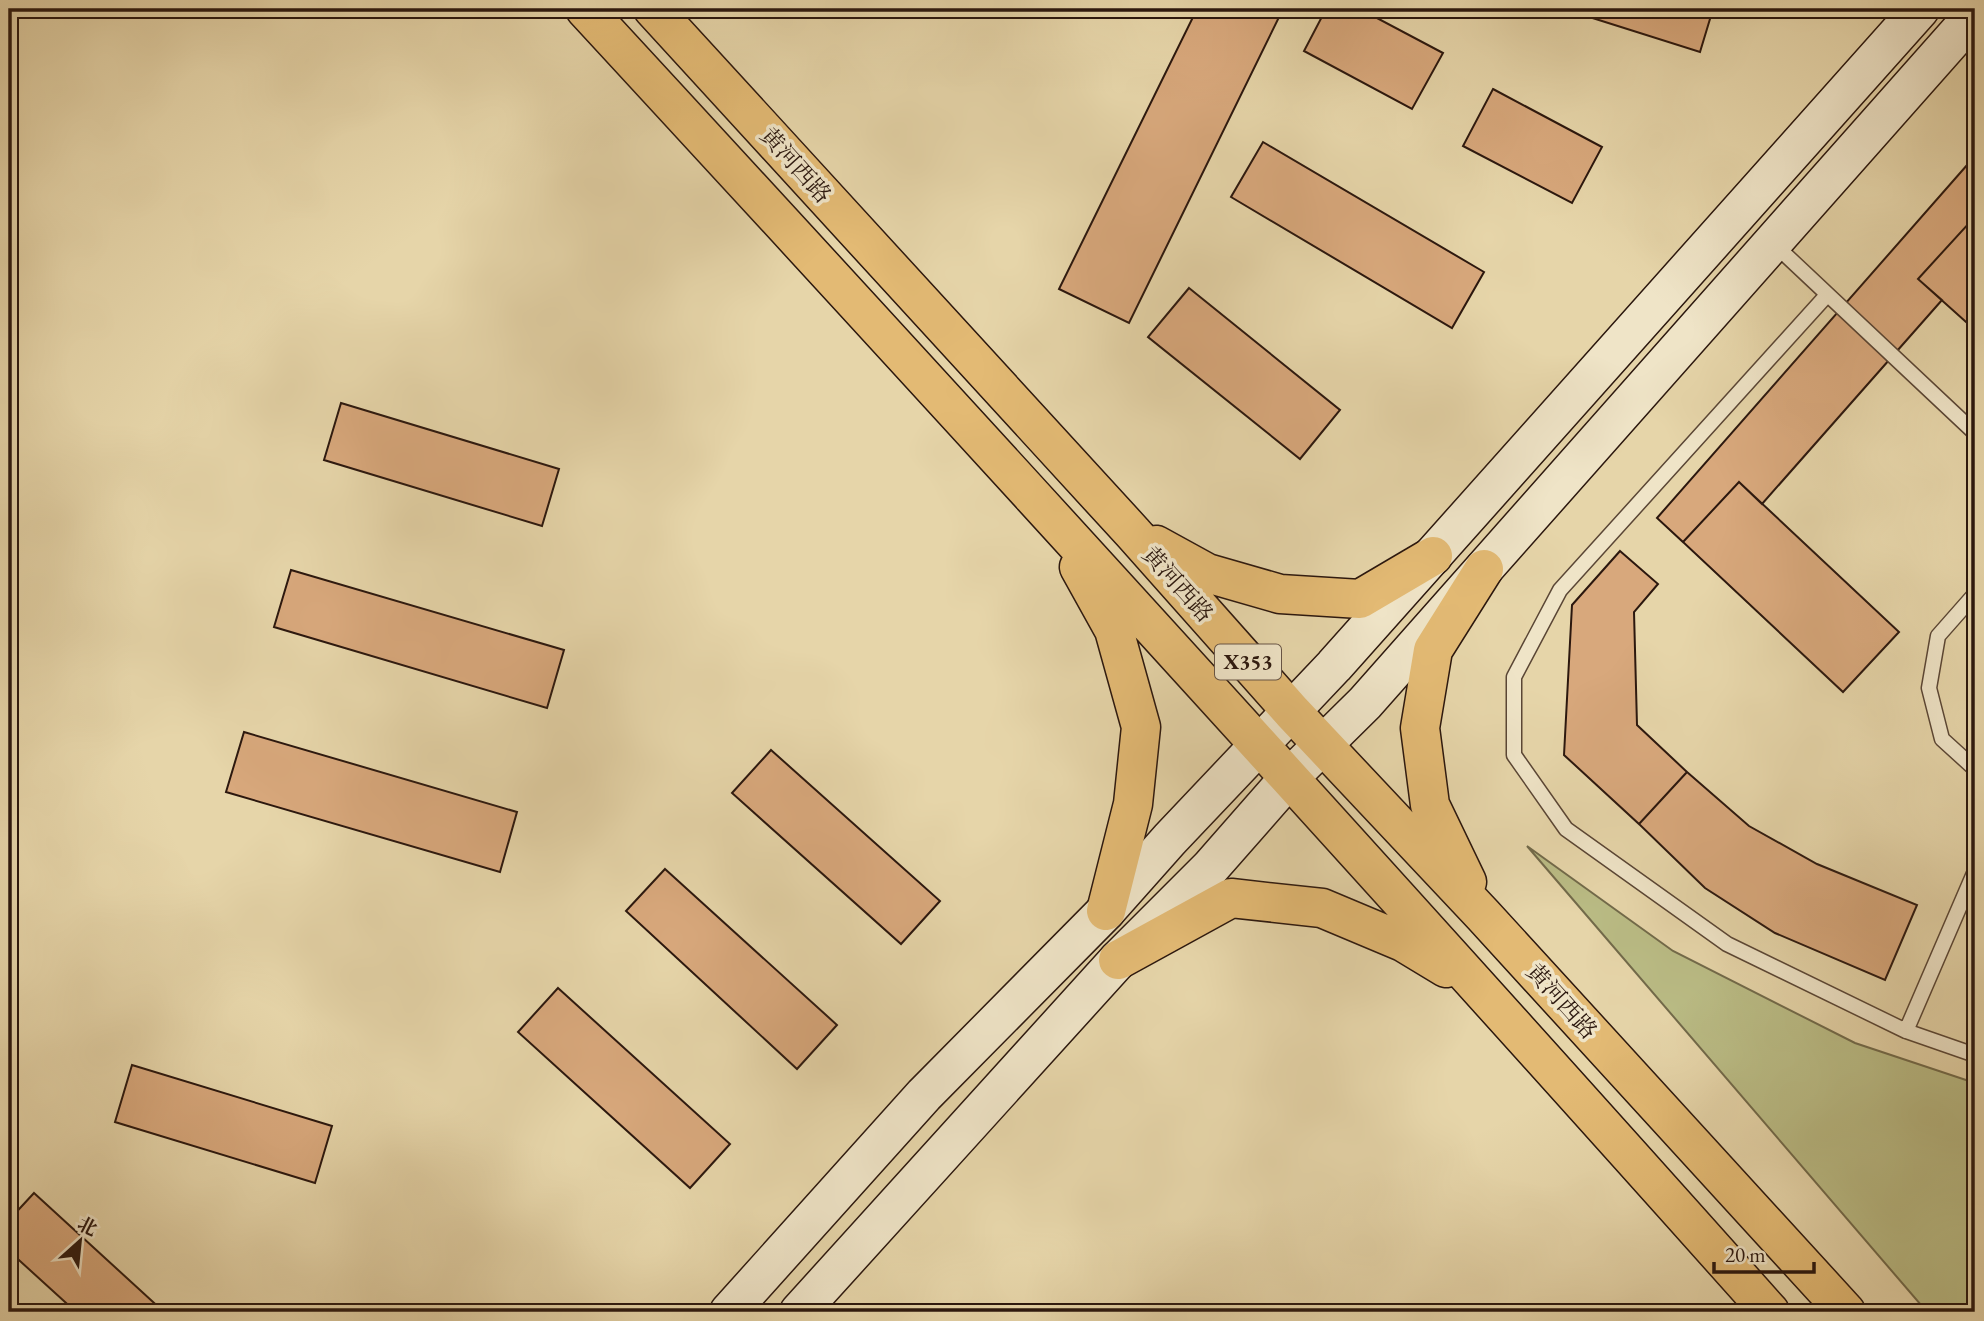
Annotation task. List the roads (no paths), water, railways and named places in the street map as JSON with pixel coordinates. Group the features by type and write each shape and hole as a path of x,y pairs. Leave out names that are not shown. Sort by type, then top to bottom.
{"main road":[{"name":"黄河西路","path":"585,9 1045,508 1485,992 1770,1312"},
{"name":"黄河西路","path":"653,9 1133,533 1322,745 1483,915 1846,1312"},
{"path":"1045,508 1114,630 1141,727 1133,804 1106,911"},
{"path":"1133,533 1207,573 1280,594 1360,599 1433,556"},
{"path":"1483,915 1430,805 1420,728 1433,650 1485,569"},
{"path":"1118,960 1231,898 1322,908 1404,942 1485,992"}],"street":[{"path":"729,1312 924,1095 1106,911 1170,839 1261,746 1920,9"},
{"path":"799,1312 1118,960 1210,868 1289,778 1365,703 1975,14"}],"lane":[{"path":"1773,243 1975,433"},
{"path":"1827,295 1560,590 1514,677 1514,755 1566,829 1727,944 1906,1031 1975,1055"},
{"path":"1975,594 1938,636 1929,688 1942,739 1975,769"},
{"path":"1906,1031 1975,871"}]}
